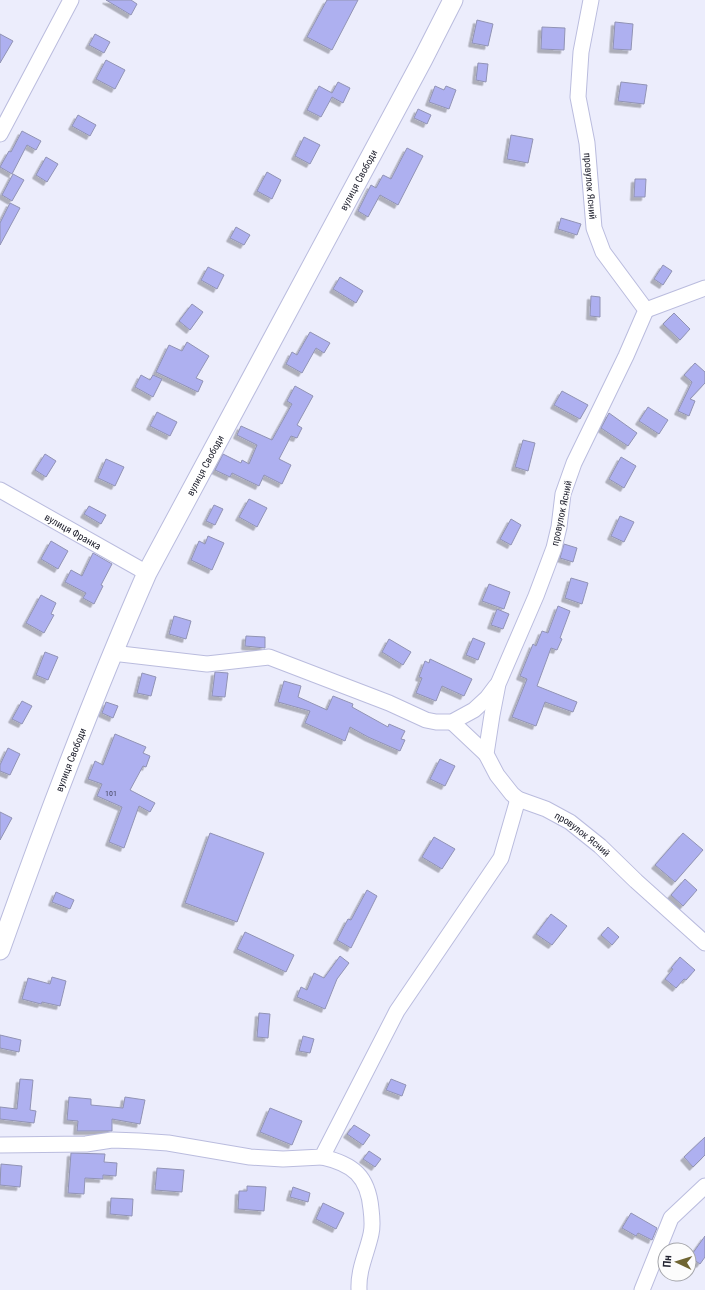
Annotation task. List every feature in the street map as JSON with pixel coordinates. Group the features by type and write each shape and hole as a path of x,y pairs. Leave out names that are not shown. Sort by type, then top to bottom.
{"street":[{"path":"0,134 71,0"},
{"name":"вулиця Свободи","path":"0,950 112,652 147,573 423,59 453,0"},
{"name":"провулок Ясний","path":"591,0 581,52 578,97 587,143 594,228 603,252 646,310 626,356 569,475 563,494 559,527 554,548 536,596 498,684 490,722 486,754 497,775 512,794 518,798 546,809 570,822 600,846 636,881 705,943"},
{"path":"646,310 705,288"},
{"name":"вулиця Франка","path":"0,490 147,573"},
{"path":"112,652 207,664 269,656 388,703 426,720 436,722 452,722 474,710 487,698 498,684"},
{"path":"452,722 486,754"},
{"path":"322,1157 397,1010 501,858 518,798"},
{"path":"0,1145 86,1144 112,1140 139,1141 168,1143 250,1157 283,1159 322,1157 336,1160 354,1170 366,1183 371,1202 371,1232 367,1253 360,1271 360,1290"},
{"path":"642,1290 671,1218 705,1186"}],"building":[{"path":"106,0 131,0 137,4 131,15"},
{"path":"327,0 358,0 332,50 307,37"},
{"path":"477,20 493,24 488,46 472,43"},
{"path":"615,22 633,24 631,50 613,49"},
{"path":"542,27 565,28 564,50 541,49"},
{"path":"0,34 13,41 0,63"},
{"path":"95,34 110,42 104,53 89,45"},
{"path":"106,60 125,70 115,89 96,79"},
{"path":"478,63 488,64 486,82 476,80"},
{"path":"338,82 350,88 343,103 332,97 321,117 307,110 319,86 332,93"},
{"path":"621,82 647,85 644,104 618,101"},
{"path":"435,86 444,90 446,86 456,90 449,109 429,102"},
{"path":"418,109 431,115 427,124 414,118"},
{"path":"78,115 96,125 90,136 72,126"},
{"path":"22,131 41,141 36,150 27,145 12,174 0,167 9,151 11,152"},
{"path":"511,135 533,139 528,163 507,159"},
{"path":"304,137 320,145 310,164 295,156"},
{"path":"407,148 423,156 398,205 380,195 368,217 358,211 371,185 376,188 383,175 391,179"},
{"path":"46,157 58,164 47,182 36,175"},
{"path":"267,172 281,180 272,199 257,191"},
{"path":"13,174 24,180 12,201 2,195"},
{"path":"635,179 646,179 645,197 634,197"},
{"path":"10,203 20,208 0,245 0,223"},
{"path":"561,218 581,224 577,235 558,229"},
{"path":"236,227 250,235 244,245 230,238"},
{"path":"663,265 672,271 663,285 654,279"},
{"path":"208,267 224,275 217,289 201,280"},
{"path":"340,277 363,291 356,303 333,289"},
{"path":"591,296 600,297 600,317 590,316"},
{"path":"192,304 203,312 190,330 179,321"},
{"path":"674,313 690,329 680,340 663,324"},
{"path":"310,332 330,343 324,353 316,348 302,373 286,364 292,352 297,355"},
{"path":"187,342 209,356 196,378 203,381 198,392 156,372 169,345 182,351"},
{"path":"695,363 705,372 705,383 690,399 695,401 689,416 678,411 692,382 684,375"},
{"path":"141,375 150,380 153,375 162,379 153,397 135,387"},
{"path":"295,386 313,396 297,425 302,428 297,438 291,436 279,459 291,465 282,484 264,475 259,486 232,473 230,477 215,470 223,454 241,463 242,460 249,464 257,445 237,435 241,426 272,440 292,404 287,401"},
{"path":"562,391 588,405 580,419 554,405"},
{"path":"648,407 668,420 659,434 639,421"},
{"path":"157,412 177,422 170,436 150,426"},
{"path":"609,413 637,433 628,446 601,428"},
{"path":"523,440 535,443 528,471 515,467"},
{"path":"45,454 56,461 46,477 35,470"},
{"path":"621,457 636,466 624,488 609,479"},
{"path":"106,459 124,467 115,486 98,478"},
{"path":"249,499 267,508 257,527 239,517"},
{"path":"214,505 223,509 215,525 206,521"},
{"path":"89,506 106,515 101,524 84,514"},
{"path":"620,516 634,522 624,542 611,536"},
{"path":"511,519 521,525 511,545 500,539"},
{"path":"208,536 224,543 212,570 191,560 199,541 205,544"},
{"path":"51,541 68,551 58,569 41,559"},
{"path":"564,544 577,548 573,562 560,558"},
{"path":"93,553 112,564 101,585 103,586 94,604 83,598 86,593 65,582 71,570 82,576"},
{"path":"571,578 588,583 582,604 565,598"},
{"path":"489,584 510,592 504,609 482,601"},
{"path":"41,595 56,603 51,614 54,615 44,633 26,623"},
{"path":"558,606 570,611 560,638 562,639 557,650 551,648 537,686 577,702 573,712 545,702 536,726 512,717 527,679 520,676 533,644 536,646 542,631 548,633"},
{"path":"497,609 509,614 503,629 491,625"},
{"path":"174,616 191,621 186,639 169,634"},
{"path":"246,636 265,637 265,648 245,646"},
{"path":"473,638 485,643 478,660 466,655"},
{"path":"389,639 411,652 403,665 382,652"},
{"path":"45,652 58,657 48,680 36,675"},
{"path":"430,659 472,679 464,696 442,686 436,701 416,693 422,678 419,677 425,661 429,663"},
{"path":"215,672 228,673 225,697 212,696"},
{"path":"142,673 156,677 151,696 137,693"},
{"path":"284,681 301,686 298,697 327,710 333,696 353,704 352,707 388,727 389,724 405,731 401,739 405,740 400,751 368,737 350,727 345,741 305,723 310,711 278,702"},
{"path":"22,701 32,706 22,724 12,719"},
{"path":"106,702 118,706 113,718 102,713"},
{"path":"115,734 146,747 143,753 150,756 146,767 143,766 130,790 155,803 150,812 139,806 124,848 109,842 122,807 97,796 102,784 88,779 95,761 103,765"},
{"path":"8,748 20,754 10,775 0,771 0,765"},
{"path":"440,759 455,766 445,786 430,779"},
{"path":"0,812 12,818 0,840"},
{"path":"210,833 264,853 237,922 185,903"},
{"path":"683,833 703,850 675,882 655,865"},
{"path":"434,837 455,849 442,869 422,857"},
{"path":"685,879 697,890 683,906 671,895"},
{"path":"367,890 377,896 351,948 337,940 348,919 351,920"},
{"path":"56,892 74,900 70,909 52,902"},
{"path":"551,914 567,926 552,945 536,934"},
{"path":"608,927 619,937 612,945 601,935"},
{"path":"245,932 294,955 286,972 237,949"},
{"path":"340,956 349,963 337,979 325,1009 297,997 301,987 307,990 314,973 324,978"},
{"path":"680,957 695,970 676,988 665,979 673,969 671,968"},
{"path":"52,977 66,981 60,1006 42,1002 41,1004 22,999 28,978 50,984"},
{"path":"259,1013 270,1014 268,1038 257,1037"},
{"path":"0,1035 21,1040 19,1052 0,1048"},
{"path":"303,1036 314,1039 310,1053 299,1051"},
{"path":"20,1079 33,1080 30,1110 36,1111 34,1123 0,1119 0,1107 17,1109"},
{"path":"391,1079 406,1085 402,1096 386,1090"},
{"path":"69,1097 91,1099 91,1105 123,1108 125,1097 145,1100 140,1124 112,1119 112,1131 77,1131 78,1121 67,1120"},
{"path":"270,1108 302,1121 292,1145 260,1132"},
{"path":"354,1125 370,1135 363,1145 347,1134"},
{"path":"705,1137 705,1155 693,1167 684,1157"},
{"path":"369,1151 381,1159 375,1167 363,1159"},
{"path":"71,1153 105,1154 104,1162 117,1163 116,1176 103,1175 103,1179 85,1178 84,1194 68,1193"},
{"path":"1,1164 22,1166 20,1187 0,1185"},
{"path":"157,1168 184,1170 182,1192 155,1190"},
{"path":"247,1186 266,1187 264,1211 238,1209 239,1191 247,1191"},
{"path":"293,1187 310,1193 308,1202 290,1197"},
{"path":"111,1198 133,1199 132,1216 110,1214"},
{"path":"323,1203 344,1213 336,1229 316,1219"},
{"path":"631,1213 657,1228 652,1240 638,1233 636,1236 622,1228"},
{"path":"705,1236 705,1257 700,1264 697,1262 697,1247"}]}
